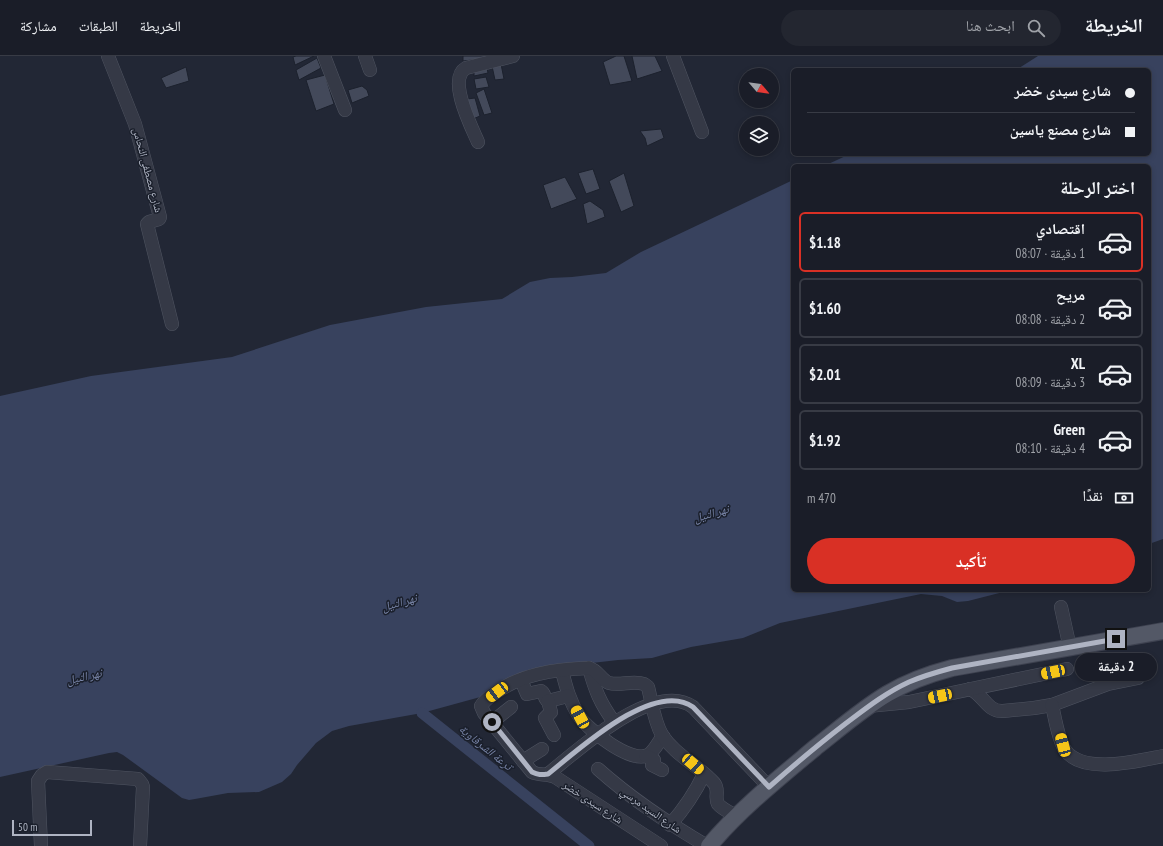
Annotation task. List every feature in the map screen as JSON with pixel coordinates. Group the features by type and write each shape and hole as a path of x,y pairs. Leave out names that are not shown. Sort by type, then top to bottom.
{"main road":[{"path":"708,846 736,816 793,766 868,706 887,693 908,683 930,674 952,668 1163,631"}],"street":[{"name":"شارع مصطفى النحاس","path":"108,56 135,124 160,217 159,219 148,222 147,224 172,324"},
{"path":"324,56 346,110"},
{"path":"365,56 370,70"},
{"path":"478,142 463,106 458,80 459,76 462,70 466,68 513,56"},
{"path":"673,56 702,132"},
{"path":"1061,607 1070,648"},
{"path":"589,668 594,688 603,707 614,722"},
{"path":"554,735 545,718 551,712 548,701 545,700 541,691 527,694 521,680 550,671 589,668 596,670 608,683 642,683 648,688 657,724 663,736 716,786 718,791 717,800 719,804 736,816"},
{"path":"868,706 909,702 1067,669"},
{"path":"562,671 568,696 580,717 597,735 628,754 646,756 654,760 652,765 662,770"},
{"path":"970,689 979,694 990,708 998,711 1052,705 1108,684 1138,678"},
{"name":"شارع سيدى خضر","path":"521,680 497,692 483,702 481,706 484,713 532,772 538,775 548,774 555,777 661,846"},
{"path":"548,701 568,696"},
{"path":"548,774 614,722 631,713 652,705 672,700 687,703 693,707 769,787"},
{"path":"1052,705 1063,745 1070,755 1081,761 1087,763 1118,764 1163,756"},
{"path":"492,722 510,707"},
{"path":"646,756 663,736"},
{"path":"523,761 542,749"},
{"name":"شارع السيد مرسي","path":"598,769 655,815 708,846"},
{"path":"41,846 38,781 42,775 47,772 138,779 143,787 140,846"},
{"path":"670,825 684,809 704,774"},
{"path":"642,834 655,815"}],"water":[{"path":"1038,56 1163,56 1163,539 1151,543 1151,164 828,164 846,156 1151,156 1151,68 1019,68"},
{"name":"نهر النيل","path":"791,181 791,592 1003,592 968,601 957,602 942,596 921,594 780,623 743,638 691,647 652,658 618,660 548,668 484,696 422,713 349,726 332,731 316,743 291,774 282,782 259,792 228,793 189,800 182,798 117,752 0,777 0,396 91,376 232,357 330,325 426,307 502,299 530,282 550,278 606,273 641,252"}],"building":[{"path":"314,56 295,65 293,57"},
{"path":"463,56 492,56 492,58 463,61"},
{"path":"616,56 624,56 632,81 610,85 603,62"},
{"path":"632,56 655,56 662,71 637,79"},
{"path":"317,58 321,68 299,80 296,70"},
{"path":"501,64 504,79 495,80 492,66"},
{"path":"186,67 189,81 166,88 161,78"},
{"path":"487,68 488,73 474,76 474,69"},
{"path":"325,75 334,104 316,111 306,80"},
{"path":"486,77 489,87 476,89 474,79"},
{"path":"362,86 367,90 369,96 352,103 348,90"},
{"path":"484,89 492,113 484,115 476,93"},
{"path":"475,98 480,116 473,119 467,99"},
{"path":"661,129 664,138 647,146 645,138 640,131"},
{"path":"593,169 600,189 586,194 578,173"},
{"path":"624,173 634,206 621,212 609,181"},
{"path":"565,177 577,199 551,209 543,185"},
{"path":"590,201 603,210 605,217 587,224 583,204"}],"waterway":[{"name":"ترعة الشرقاوية","path":"422,713 589,846"}],"route":[{"path":"492,722 532,772 538,775 543,775 548,774 614,722 631,713 652,705 672,700 679,701 687,703 693,707 769,787 868,706 887,693 908,683 930,674 952,668 1116,639"}]}
